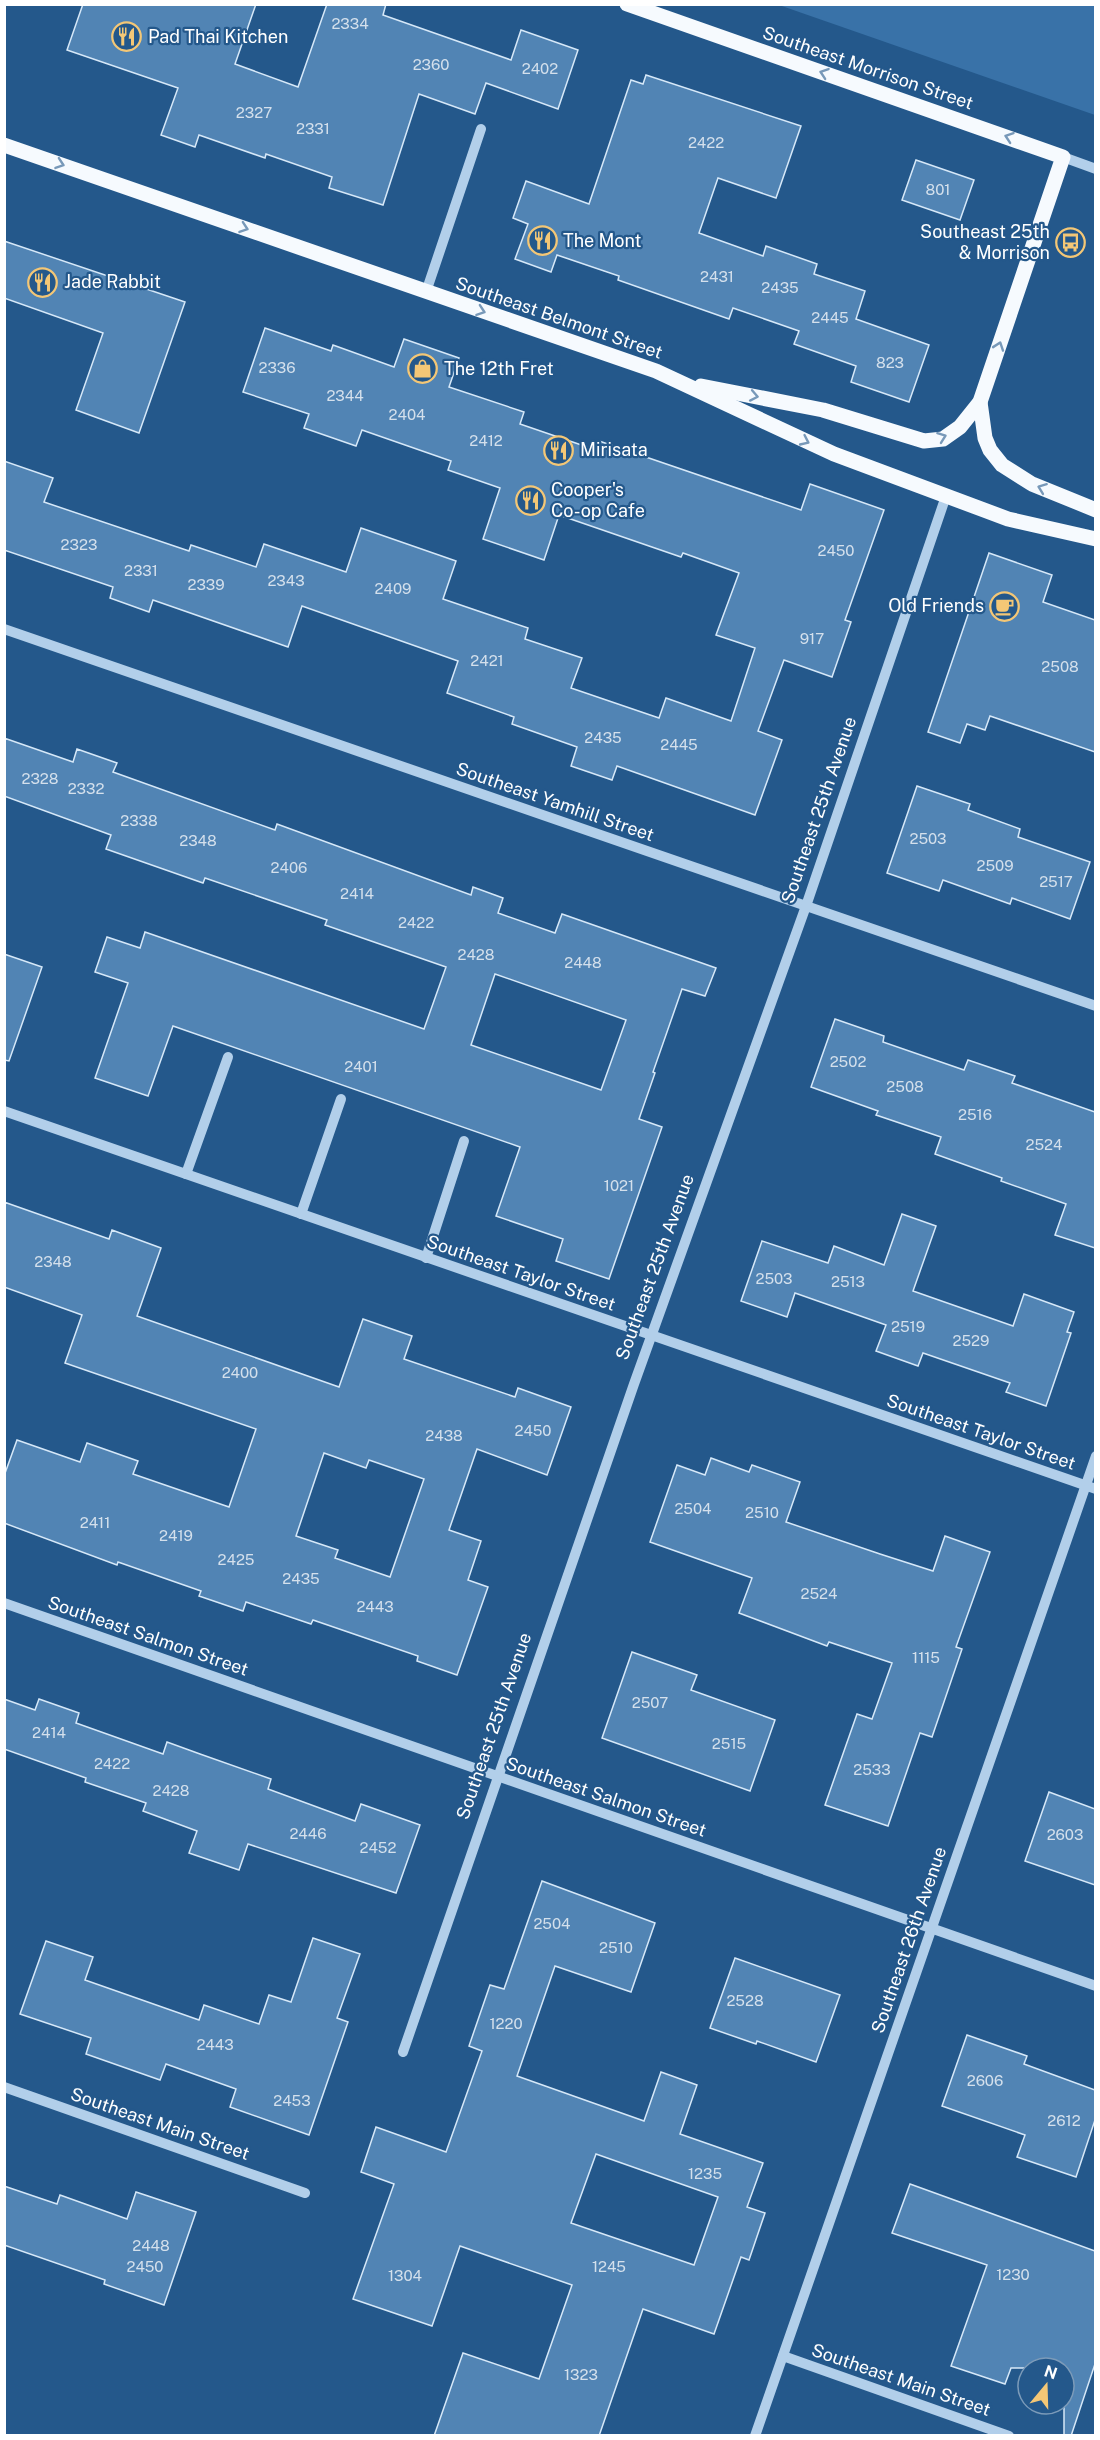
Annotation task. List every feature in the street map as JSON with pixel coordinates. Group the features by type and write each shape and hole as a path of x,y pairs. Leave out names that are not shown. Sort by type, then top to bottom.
{"main road":[{"name":"Southeast Morrison Street","path":"627,4 1064,157"},
{"name":"Southeast Belmont Street","path":"4,145 656,371 834,454 1008,519 1095,539"},
{"path":"676,381 823,410 924,441 943,438 960,428 980,402 1064,157"},
{"path":"980,402 984,438 1002,465 1032,484 1095,510"}],"street":[{"path":"426,291 480,129"},
{"name":"Southeast Morrison Street","path":"1064,157 1095,169"},
{"name":"Southeast 25th Avenue","path":"403,2052 651,1336 807,906 946,496"},
{"name":"Southeast Yamhill Street","path":"4,628 1095,1006"},
{"path":"186,1174 228,1057"},
{"path":"301,1214 342,1099"},
{"name":"Southeast Taylor Street","path":"4,1111 1090,1488"},
{"path":"426,1258 464,1141"},
{"name":"Southeast 26th Avenue","path":"755,2436 931,1927 1090,1488 1095,1456"},
{"name":"Southeast Salmon Street","path":"4,1603 1095,1986"},
{"name":"Southeast Main Street","path":"4,2087 305,2193"},
{"name":"Southeast Main Street","path":"783,2356 1009,2436"}],"shaded area":[{"path":"779,5 1095,5 1095,115"}],"building":[{"path":"83,4 256,4 235,64 298,87 327,4 386,4 383,15 511,60 521,30 578,50 558,109 486,83 475,114 419,94 383,205 329,188 332,177 266,154 265,158 199,135 195,147 161,135 178,88 67,50"},
{"path":"646,75 801,126 776,198 718,178 699,233 763,256 766,246 817,264 814,274 865,291 856,319 929,345 909,402 851,382 856,366 794,344 799,331 733,308 729,319 618,280 619,276 557,255 551,272 515,259 528,224 513,218 526,181 589,204 631,80 643,84"},
{"path":"916,160 974,180 960,220 902,200"},
{"path":"4,241 185,302 139,433 76,410 103,333 4,298"},
{"path":"265,328 331,351 333,345 394,367 404,339 459,358 449,387 524,412 520,424 596,450 599,441 801,510 810,484 884,510 845,620 851,622 832,677 784,660 758,731 782,740 755,815 617,766 612,780 571,766 577,747 512,724 514,717 447,693 458,661 302,606 288,647 153,600 149,612 110,598 113,587 4,550 4,461 53,478 44,502 189,551 191,545 256,567 264,544 346,572 361,528 456,561 443,599 528,628 525,639 582,658 571,688 659,718 666,698 731,721 755,648 716,635 739,573 683,553 681,557 559,515 544,560 483,539 500,488 448,470 451,461 362,430 356,446 304,428 309,414 243,392"},
{"path":"989,553 1052,575 1043,602 1095,620 1095,752 990,716 985,730 967,724 960,743 928,732"},
{"path":"4,738 73,762 77,749 117,763 113,772 275,830 277,824 471,895 473,887 503,898 498,913 555,933 562,914 716,968 705,996 682,989 653,1072 655,1073 639,1119 662,1127 609,1279 556,1261 563,1239 496,1216 520,1147 173,1026 148,1096 95,1078 128,983 95,972 107,937 140,948 145,932 424,1029 446,967 325,925 327,920 205,878 203,883 106,849 111,835 4,796","holes":["495,974 626,1020 601,1090 471,1045"]},
{"path":"917,786 970,804 968,810 1020,829 1018,837 1090,862 1070,919 1012,898 1010,904 943,880 939,891 887,873"},
{"path":"4,954 42,967 9,1061 4,1060"},
{"path":"835,1019 884,1036 883,1042 964,1070 968,1060 1015,1076 1012,1083 1095,1112 1095,1248 1055,1235 1066,1204 935,1154 941,1137 876,1115 878,1111 811,1087"},
{"path":"4,1202 109,1239 112,1230 161,1248 137,1316 339,1387 363,1319 412,1336 404,1359 515,1397 518,1388 571,1407 547,1475 477,1449 449,1530 481,1541 468,1580 488,1587 457,1675 417,1661 418,1656 313,1620 311,1624 246,1602 243,1611 199,1596 201,1591 118,1562 117,1565 4,1523 4,1476 17,1440 80,1462 87,1443 138,1461 133,1474 229,1507 256,1429 65,1363 82,1315 4,1287","holes":["324,1453 366,1468 369,1460 424,1479 390,1577 335,1558 338,1550 296,1536"]},
{"path":"902,1214 936,1226 913,1291 1013,1326 1024,1294 1074,1312 1067,1332 1071,1333 1046,1406 1006,1392 1010,1383 923,1353 918,1366 876,1351 886,1325 795,1293 787,1317 741,1301 762,1241 828,1263 834,1246 884,1265"},
{"path":"711,1458 749,1472 752,1465 800,1482 786,1522 880,1554 933,1571 945,1536 990,1552 956,1647 962,1649 932,1737 920,1733 888,1826 825,1805 857,1714 872,1719 892,1663 829,1642 827,1646 739,1613 752,1578 650,1542 677,1465 705,1475"},
{"path":"632,1652 697,1675 691,1690 775,1720 750,1791 602,1738"},
{"path":"4,1699 35,1710 39,1699 79,1713 76,1723 163,1754 167,1742 271,1779 268,1789 355,1821 361,1804 420,1825 396,1893 248,1844 239,1870 189,1853 197,1831 143,1811 146,1803 85,1782 86,1778 4,1749"},
{"path":"1049,1792 1095,1809 1095,1885 1025,1861"},
{"path":"542,1881 655,1923 631,1992 555,1966 517,2076 644,2121 661,2072 697,2085 680,2134 763,2163 747,2207 765,2213 749,2260 741,2257 714,2334 643,2309 599,2436 434,2436 463,2353 539,2379 572,2285 460,2246 432,2326 353,2299 394,2184 361,2172 376,2127 446,2152 482,2051 469,2046 490,1985 504,1989","holes":["596,2154 718,2197 694,2265 571,2223"]},
{"path":"313,1938 360,1954 337,2018 348,2022 309,2135 230,2107 236,2089 166,2064 160,2080 86,2054 91,2038 20,2014 46,1941 93,1957 85,1980 199,2020 204,2005 259,2024 269,1995 291,2002"},
{"path":"735,1958 840,1995 816,2062 757,2041 756,2044 710,2028"},
{"path":"967,2035 1027,2056 1024,2064 1095,2090 1095,2120 1076,2177 1017,2157 1025,2135 942,2106"},
{"path":"910,2184 1095,2251 1095,2364 1071,2436 1064,2436 1064,2416 1076,2416 1076,2356 1016,2356 1016,2368 1011,2368 1005,2384 951,2366 987,2265 892,2233"},
{"path":"4,2186 57,2204 60,2195 127,2219 136,2192 196,2212 164,2305 104,2284 105,2280 4,2245"}],"place":[{"name":"Pad Thai Kitchen","path":"127,37"},
{"name":"The Mont","path":"542,241"},
{"name":"Southeast 25th & Morrison","path":"1071,242"},
{"name":"Jade Rabbit","path":"43,282"},
{"name":"The 12th Fret","path":"423,369"},
{"name":"Mirisata","path":"559,450"},
{"name":"Cooper's Co-op Cafe","path":"530,500"},
{"name":"Old Friends","path":"1005,606"}]}
